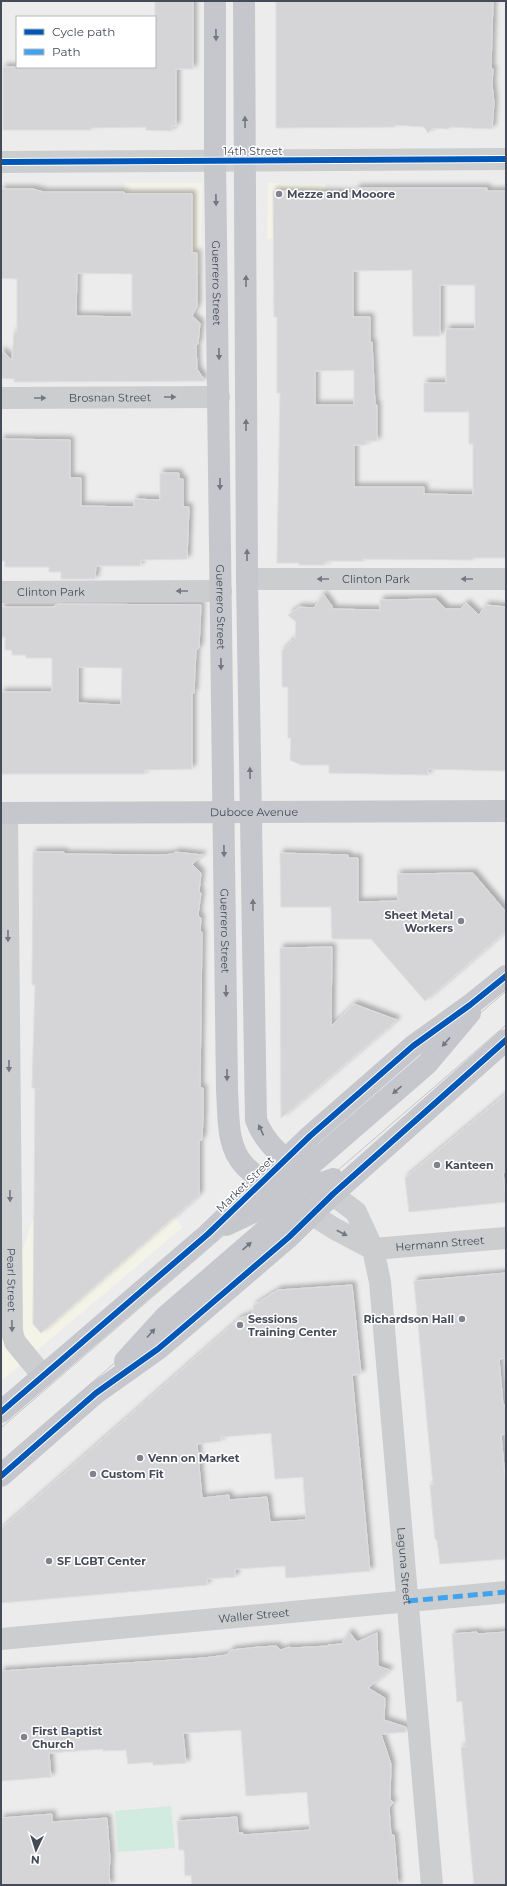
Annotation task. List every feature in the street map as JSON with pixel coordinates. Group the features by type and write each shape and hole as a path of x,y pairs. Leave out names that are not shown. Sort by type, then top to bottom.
{"main road":[{"name":"Guerrero Street","path":"215,1 227,1091 232,1143 238,1157 244,1165 287,1198"},
{"path":"244,1 247,579 256,1120 268,1144 285,1160 318,1184"},
{"name":"Duboce Avenue","path":"4,813 506,811"},
{"name":"Market Street","path":"287,1198 285,1160 413,1046 489,991 506,976"},
{"name":"Market Street","path":"1,1476 96,1393 177,1334 287,1198 318,1184 426,1064 489,991"},
{"name":"Market Street","path":"1,1412 208,1234 318,1184 365,1166 506,1040"}],"street":[{"name":"14th Street","path":"1,162 506,159"},
{"name":"Brosnan Street","path":"1,398 219,396"},
{"name":"Clinton Park","path":"247,579 506,579"},
{"name":"Clinton Park","path":"1,592 221,591"},
{"name":"Pearl Street","path":"4,813 12,1332 15,1342 44,1376"},
{"name":"Laguna Street","path":"318,1184 356,1212 373,1248 380,1282 432,1885"},
{"path":"287,1198 335,1229 373,1248"},
{"name":"Hermann Street","path":"373,1248 506,1238"},
{"name":"Waller Street","path":"1,1639 506,1592"}],"shaded area":[{"path":"124,183 202,183 200,274 125,275"},
{"path":"268,183 325,184 324,237 267,239"},
{"path":"129,1169 183,1227 1,1381 1,1318 32,1221"}],"green space":[{"path":"171,1806 175,1848 118,1852 115,1811"}],"building":[{"path":"155,1 193,1 193,69 176,69 176,126 172,126 172,131 146,130 146,127 90,128 91,130 3,130 3,67 156,68"},
{"path":"276,1 493,1 491,69 493,69 492,84 494,103 492,129 450,127 448,129 433,128 428,133 424,127 395,125 395,127 276,128"},
{"path":"356,188 487,188 487,191 506,191 506,558 473,558 473,560 363,559 363,561 329,561 325,562 325,565 277,563 280,393 277,393 277,317 274,317 273,191 356,193","holes":["412,270 413,336 440,336 440,285 475,285 475,329 446,329 446,383 424,383 424,412 469,412 469,444 473,444 473,495 424,494 424,487 354,487 354,445 366,445 366,441 377,441 377,405 375,404 372,342 370,343 370,317 353,317 353,271","354,370 354,405 315,405 315,371"]},
{"path":"1,189 33,189 44,192 192,194 192,253 197,253 197,306 192,316 200,323 198,344 196,345 197,369 205,381 14,382 14,379 1,378 1,350 12,360 14,333 17,332 17,279 1,278","holes":["77,273 132,274 132,317 76,316"]},
{"path":"1,439 70,440 70,478 81,478 81,506 134,507 134,499 160,500 160,473 179,473 179,479 183,479 183,507 189,507 187,559 141,560 140,566 96,566 95,579 61,579 61,572 49,572 49,567 5,567 5,561 1,561"},
{"path":"323,594 332,606 332,609 380,610 380,600 436,599 446,609 460,609 466,603 479,615 486,605 506,607 506,771 428,769 428,775 329,773 329,765 301,765 290,760 291,738 288,738 288,687 282,687 282,651 295,638 296,622 288,615 299,607 314,608"},
{"path":"55,605 201,605 199,648 196,650 194,693 192,693 192,769 145,770 144,774 1,774 1,692 52,692 52,658 26,658 26,655 12,655 12,650 5,650 5,637 1,637 1,607 55,607","holes":["78,667 122,668 121,705 78,703"]},
{"path":"33,852 64,852 64,854 162,855 173,854 175,852 203,855 192,864 201,873 199,892 201,893 198,915 201,918 200,932 202,932 200,1088 203,1088 203,1116 202,1140 199,1140 199,1195 41,1333 33,1324 35,1088 32,1088 35,985 32,985"},
{"path":"280,853 348,855 348,858 358,858 358,902 398,901 397,874 473,873 506,912 506,931 425,1001 371,939 332,939 331,907 281,907"},
{"path":"332,947 331,1026 354,1004 397,1020 281,1118 280,948"},
{"path":"506,1094 506,1172 503,1172 506,1202 409,1212 405,1178"},
{"path":"506,1273 506,1358 499,1359 503,1405 506,1405 506,1434 501,1435 506,1488 506,1559 440,1564 437,1540 435,1539 430,1485 433,1485 414,1281"},
{"path":"352,1285 361,1374 352,1375 370,1571 286,1578 285,1566 235,1569 235,1577 207,1579 207,1585 1,1603 1,1529 238,1319 252,1314 254,1305 278,1290","holes":["271,1433 275,1479 303,1477 306,1520 270,1522 267,1497 229,1500 229,1495 202,1498 197,1444 221,1441 221,1437"]},
{"path":"349,1632 357,1642 377,1633 378,1666 390,1670 368,1688 385,1698 384,1720 406,1727 406,1732 381,1734 391,1764 390,1799 393,1802 389,1808 391,1835 394,1835 398,1885 192,1885 191,1875 185,1876 184,1850 179,1850 177,1821 237,1817 238,1833 243,1833 243,1835 310,1830 307,1792 246,1796 241,1730 183,1733 186,1763 153,1765 153,1762 128,1764 126,1750 103,1751 103,1749 49,1753 51,1777 1,1781 1,1671 204,1658 227,1655 231,1650 259,1647 276,1646 281,1650 289,1647 328,1646 342,1644"},
{"path":"477,1632 478,1634 506,1632 506,1885 474,1885 461,1747 466,1747 462,1701 457,1702 452,1634"},
{"path":"52,1814 52,1822 107,1818 110,1885 1,1885 1,1818"}],"tram line":[{"path":"1,1428 506,991"},
{"path":"1,1461 506,1025"}],"marked path":[{"path":"408,1601 506,1592"}],"cycle path":[{"path":"1,162 506,159"},
{"path":"1,1412 208,1234 310,1136 413,1046 470,1005 506,976"},
{"path":"1,1476 96,1393 158,1349 289,1237 333,1194 506,1040"}],"place":[{"name":"Mezze and Mooore","path":"279,194"},
{"name":"Sheet Metal Workers","path":"461,921"},
{"name":"Kanteen","path":"437,1165"},
{"name":"Richardson Hall","path":"462,1319"},
{"name":"Sessions Training Center","path":"240,1325"},
{"name":"Venn on Market","path":"140,1458"},
{"name":"Custom Fit","path":"93,1474"},
{"name":"SF LGBT Center","path":"49,1561"},
{"name":"First Baptist Church","path":"24,1737"}]}
